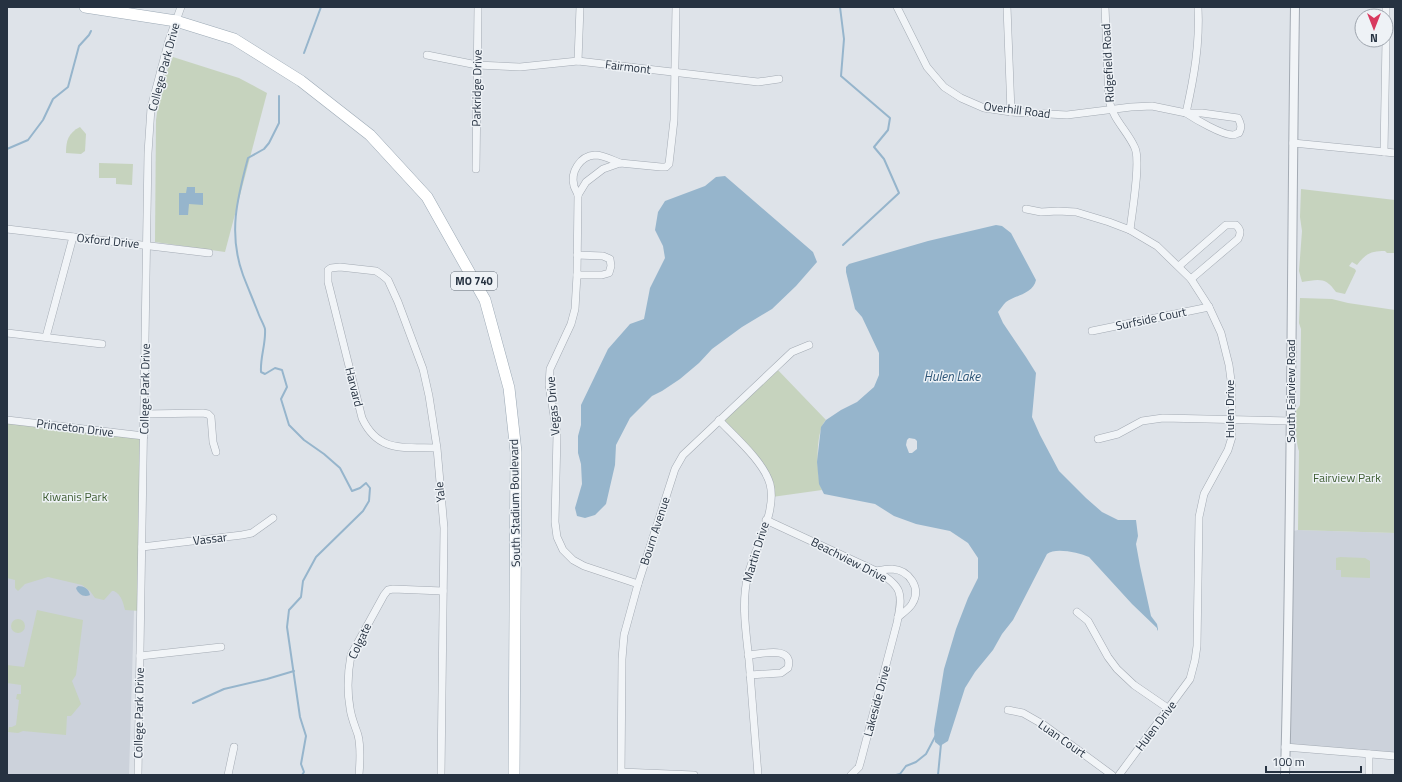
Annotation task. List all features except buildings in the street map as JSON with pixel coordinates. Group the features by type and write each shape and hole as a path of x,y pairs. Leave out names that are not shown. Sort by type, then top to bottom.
{"main road":[{"name":"South Stadium Boulevard","path":"85,7 176,21 234,39 301,81 370,135 427,197 485,300 509,388 516,452 514,775"}],"street":[{"name":"College Park Drive","path":"138,775 148,153 151,108 169,40 182,7"},
{"name":"Parkridge Drive","path":"476,169 478,7"},
{"path":"578,61 580,7"},
{"path":"578,195 586,182 603,169 620,163 661,168 666,167 669,164 674,120 676,7"},
{"name":"Overhill Road","path":"897,7 927,67 944,87 961,98 984,108 1011,112 1067,115 1131,107 1152,106 1186,113 1202,113 1238,118 1241,123 1241,128 1239,133 1232,135 1198,121 1186,113"},
{"path":"1006,7 1011,112"},
{"name":"Ridgefield Road","path":"1105,7 1108,100 1111,110 1135,148 1138,163 1130,230"},
{"path":"1186,113 1197,53 1198,7"},
{"name":"South Fairview Road","path":"1285,775 1296,7"},
{"path":"1384,152 1386,48"},
{"name":"Fairmont","path":"426,55 477,65 520,67 578,61 758,82 779,79"},
{"path":"1293,143 1395,153"},
{"name":"Vegas Drive","path":"620,163 606,157 595,155 587,157 581,161 576,168 574,185 578,195 575,309 572,324 550,369 549,385 556,434 555,522 557,537 563,550 573,560 584,566 638,584"},
{"name":"Hulen Drive","path":"1026,209 1041,212 1076,212 1130,230 1157,246 1191,279 1209,307 1221,333 1229,365 1232,388 1232,437 1228,450 1204,494 1199,517 1197,646 1195,660 1190,678 1169,709 1119,775"},
{"path":"1179,266 1226,225 1236,225 1240,229 1238,239 1191,279"},
{"name":"Oxford Drive","path":"7,229 209,253"},
{"path":"46,337 73,237"},
{"path":"577,255 603,256 610,259 611,266 609,273 602,275 577,275"},
{"name":"Yale","path":"328,270 340,267 376,271 388,280 398,302 423,369 437,448 444,528 441,775"},
{"name":"Harvard","path":"328,270 328,282 362,418 366,428 380,442 388,445 399,447 437,448"},
{"name":"Surfside Court","path":"1092,331 1209,307"},
{"path":"7,333 102,344"},
{"name":"Bourn Avenue","path":"621,774 622,667 624,635 638,584 675,470 683,455 719,420 792,352 808,345"},
{"path":"145,414 208,414 211,417 213,442 216,452"},
{"path":"1098,439 1118,434 1142,421 1163,418 1290,421"},
{"name":"Princeton Drive","path":"7,420 144,436"},
{"name":"Martin Drive","path":"719,420 758,461 770,484 771,498 766,520 748,574 745,591 745,620 758,775"},
{"name":"Vassar","path":"142,547 252,533 274,518"},
{"name":"Beachview Drive","path":"766,520 888,578 898,587 900,596 898,620"},
{"path":"876,571 892,569 901,572 911,578 915,585 916,595 912,604 898,620"},
{"name":"Colgate","path":"359,775 358,736 349,699 351,655 388,590 444,591"},
{"path":"1076,612 1088,621 1108,658 1117,669 1134,685 1169,709"},
{"name":"Lakeside Drive","path":"851,775 859,767 898,620"},
{"path":"140,656 221,648"},
{"path":"748,655 779,652 787,656 790,662 788,668 781,673 750,675"},
{"name":"Luan Court","path":"1008,710 1023,713 1039,722 1112,775"},
{"path":"228,775 234,747"},
{"path":"1285,747 1395,756"},
{"path":"1368,775 1369,754"},
{"path":"621,774 694,775"}],"shaded area":[{"path":"1298,530 1395,533 1395,756 1285,747 1289,532"},
{"path":"7,566 135,577 129,775 7,775"}],"green space":[{"path":"173,57 239,78 267,93 225,252 155,242 156,120 161,85"},
{"path":"80,127 86,134 85,151 81,154 66,153 68,138 76,129"},
{"path":"99,163 133,164 132,185 116,184 116,178 99,178"},
{"path":"1301,189 1395,200 1395,253 1387,253 1385,251 1376,252 1366,255 1357,265 1352,262 1349,266 1356,271 1345,294 1336,292 1329,284 1322,280 1302,282 1299,271 1302,231 1300,217"},
{"name":"Fairview Park","path":"1300,298 1332,299 1395,310 1395,533 1298,530 1299,451 1296,437 1296,411 1300,405"},
{"path":"776,368 826,420 822,425 818,443 818,465 822,490 772,497 766,472 720,420"},
{"name":"Kiwanis Park","path":"7,420 144,436 140,611 125,610 123,602 114,591 112,591 104,600 95,598 90,591 82,585 48,577 25,584 18,591 15,588 15,580 7,578"},
{"path":"1336,558 1365,558 1370,561 1370,578 1341,577 1341,570 1336,570"},
{"path":"37,610 83,620 76,675 72,681 81,704 71,716 67,716 66,735 23,731 18,733 8,732 9,727 16,725 19,700 16,699 17,694 21,694 21,685 7,683 7,665 24,667"},
{"path":"18,619 23,621 25,626 23,631 18,633 13,631 11,626 13,621"}],"water":[{"path":"725,176 813,252 817,262 796,286 772,309 742,327 712,349 699,363 680,379 652,396 630,418 616,445 615,465 606,504 595,515 585,518 577,516 575,508 582,484 581,464 578,453 578,436 581,425 581,405 608,349 630,324 644,319 650,288 665,258 663,246 655,230 658,212 665,201 705,186 716,177"},
{"path":"187,187 195,187 195,193 203,193 203,205 189,204 188,215 179,215 179,193 186,193"},
{"name":"Hulen Lake","path":"996,225 1002,226 1011,233 1036,280 1034,285 1028,291 1006,302 998,312 1003,323 1036,373 1032,417 1059,471 1086,498 1102,512 1118,520 1136,520 1138,536 1136,544 1140,566 1151,616 1157,624 1158,629 1157,631 1157,628 1132,604 1089,557 1074,552 1062,551 1047,554 1013,620 965,688 948,741 940,746 935,742 934,730 944,669 956,629 968,598 978,578 978,558 968,543 950,531 916,524 894,516 875,504 824,494 819,484 817,462 821,427 826,420 857,402 874,387 879,375 879,353 862,317 855,309 846,267 849,264 928,241","holes":["909,438 917,441 917,449 912,453 909,453 906,445 907,440"]},
{"path":"78,586 86,588 90,595 83,596 80,594 76,588"}],"waterway":[{"path":"304,53 321,7"},
{"path":"840,7 844,39 841,76 890,118 888,130 874,147 884,159 899,193 843,245"},
{"path":"7,149 28,140 43,120 53,99 68,87 79,46 91,31"},
{"path":"279,96 279,123 269,143 264,149 248,158 240,188 235,231 238,260 265,329 261,372 265,374 275,368 282,370 287,387 281,399 289,425 304,440 324,454 340,468 352,491 360,488 366,483 370,488 369,501 363,511 316,557 303,581 301,597 289,610 287,627 300,717 306,736 301,764 304,772 302,775"},
{"path":"193,703 224,689 294,671"},
{"path":"896,775 900,774 906,766 916,762 926,754 936,735"},
{"path":"938,775 941,744"}]}
